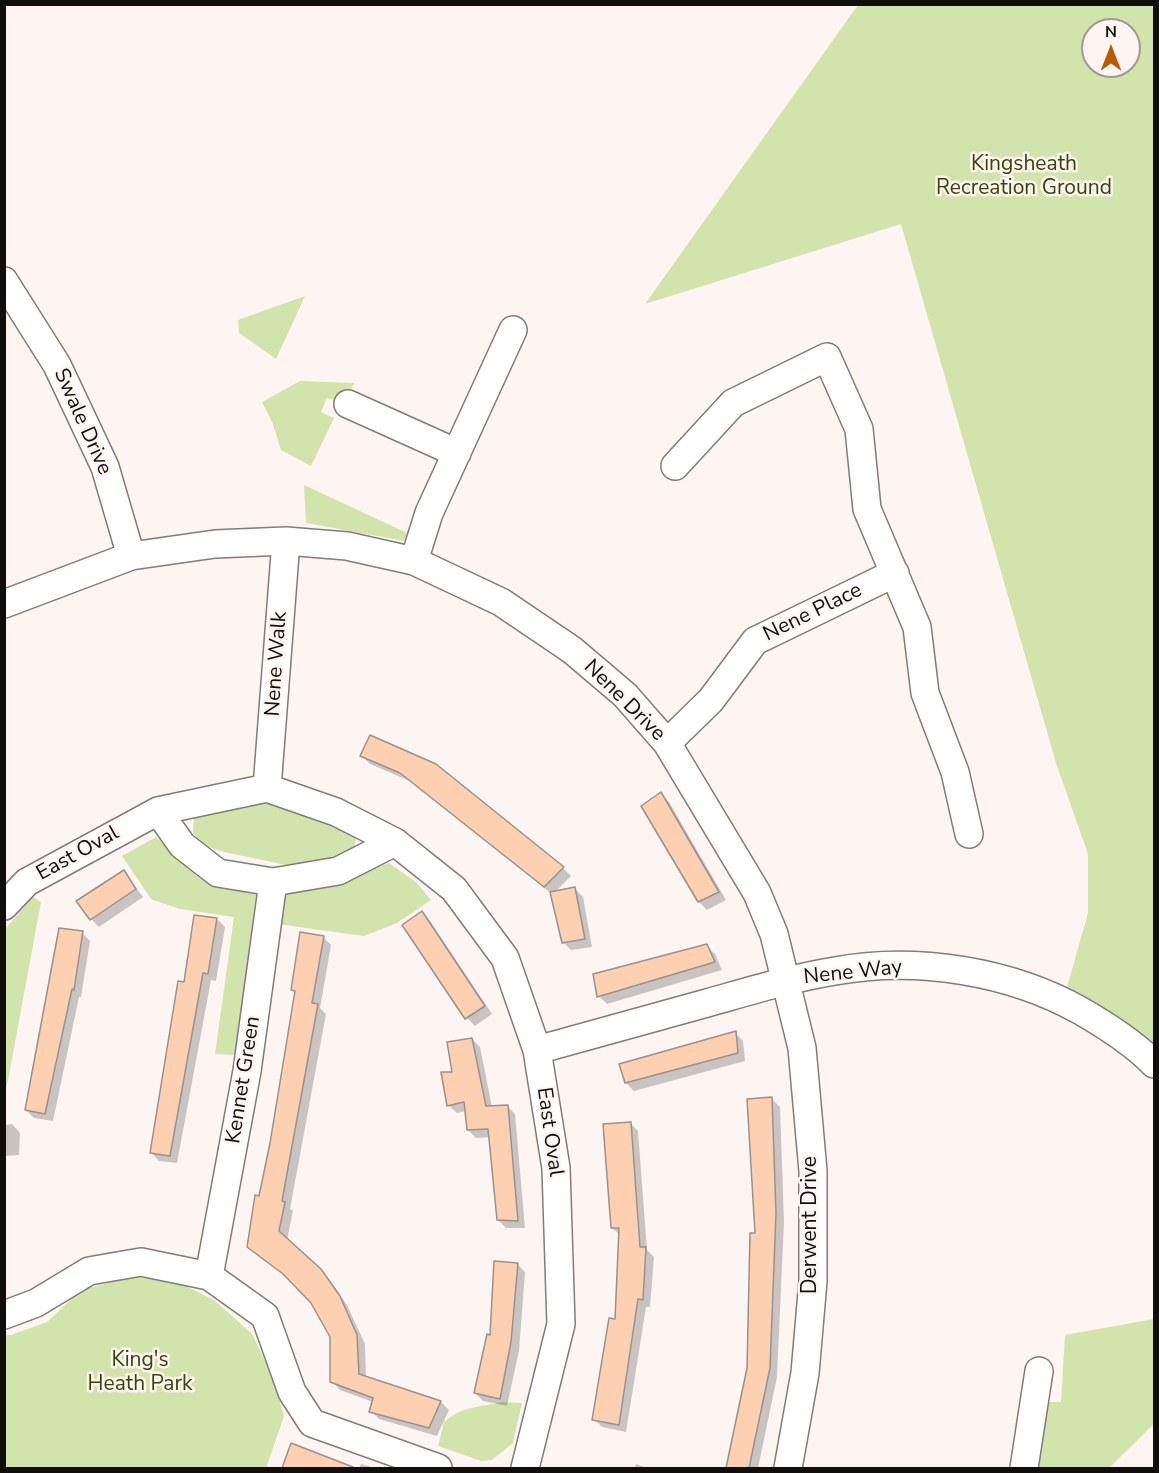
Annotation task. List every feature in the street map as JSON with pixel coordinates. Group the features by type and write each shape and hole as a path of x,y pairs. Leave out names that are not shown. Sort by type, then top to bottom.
{"street":[{"name":"Swale Drive","path":"8,294 57,365 105,467 131,556"},
{"path":"414,561 429,513 513,330"},
{"path":"675,466 733,403 828,357 859,429 867,509 916,627 925,693 955,772 969,834"},
{"path":"348,405 456,453"},
{"name":"Nene Drive","path":"4,604 131,556 215,544 286,541 347,546 414,561 501,602 572,650 625,695 667,743 757,893 774,934 787,981"},
{"name":"Nene Walk","path":"267,788 286,541"},
{"name":"Nene Place","path":"667,743 711,700 755,641 895,573"},
{"name":"East Oval","path":"4,906 27,882 158,811 267,788 336,812 395,842 454,889 505,958 537,1050 556,1168 561,1324 525,1468"},
{"path":"158,811 182,845 218,873 273,882 338,871 395,842"},
{"name":"Kennet Green","path":"209,1276 247,1071 273,882"},
{"name":"Nene Way","path":"537,1050 787,981 837,970 875,966 917,966 977,973 1034,989 1064,1002 1116,1033 1155,1064"},
{"name":"Derwent Drive","path":"787,981 802,1048 813,1171 813,1270 805,1373 788,1468"},
{"path":"4,1315 36,1303 89,1271 141,1262 209,1276 265,1317 292,1392 312,1423 438,1468"},
{"path":"1024,1468 1039,1371"}],"green space":[{"name":"Kingsheath Recreation Ground","path":"1151,4 1154,8 1154,1051 1066,991 1088,913 1088,854 1056,763 901,224 645,304 858,5"},
{"path":"305,296 276,359 239,333 238,320"},
{"path":"300,381 354,383 345,402 327,398 321,412 334,418 311,466 281,450 273,424 262,402"},
{"path":"304,485 407,533 405,541 306,523"},
{"path":"257,803 290,805 356,830 355,847 342,858 291,866 202,845 193,832 194,814"},
{"path":"156,837 179,860 257,886 237,1055 215,1054 234,917 180,909 151,899 122,856"},
{"path":"389,863 416,882 431,900 397,923 364,936 277,924 285,891 361,874"},
{"path":"33,897 41,902 5,1089 5,929"},
{"name":"King's Heath Park","path":"132,1277 176,1281 214,1300 252,1334 272,1375 284,1416 266,1468 5,1468 5,1335 47,1322 81,1290"},
{"path":"1154,1319 1154,1424 1109,1468 1037,1468 1043,1402 1061,1402 1065,1335"},
{"path":"502,1402 522,1403 513,1443 492,1460 481,1461 438,1446 444,1422 451,1417 472,1408"}],"building":[{"path":"370,735 436,764 564,867 544,887 400,773 360,756"},
{"path":"661,792 719,892 698,902 641,806"},
{"path":"124,870 136,889 90,920 76,901"},
{"path":"575,887 585,939 562,943 550,892"},
{"path":"422,911 485,1006 465,1019 402,925"},
{"path":"194,915 217,918 208,974 203,973 170,1156 150,1153 178,981 184,982"},
{"path":"59,928 83,931 74,990 72,989 45,1114 25,1110"},
{"path":"300,932 324,936 312,1003 318,1004 282,1201 285,1202 279,1231 321,1269 340,1296 357,1335 359,1374 441,1401 429,1428 369,1412 373,1398 330,1382 330,1337 311,1303 283,1274 247,1247 255,1195 259,1196 270,1143 295,991 291,990"},
{"path":"707,944 715,962 597,997 593,974"},
{"path":"736,1031 738,1053 625,1083 619,1064"},
{"path":"472,1038 486,1106 508,1105 518,1221 497,1220 488,1129 467,1130 464,1102 447,1106 441,1072 452,1072 447,1042"},
{"path":"772,1097 776,1213 770,1368 749,1468 726,1468 747,1368 750,1233 755,1233 747,1099"},
{"path":"631,1122 640,1247 646,1247 643,1300 638,1299 619,1425 592,1420 609,1318 615,1319 619,1228 611,1228 603,1124"},
{"path":"494,1261 518,1263 511,1342 500,1399 474,1393 487,1334 490,1335"},
{"path":"291,1443 353,1467 353,1468 282,1468"}]}
